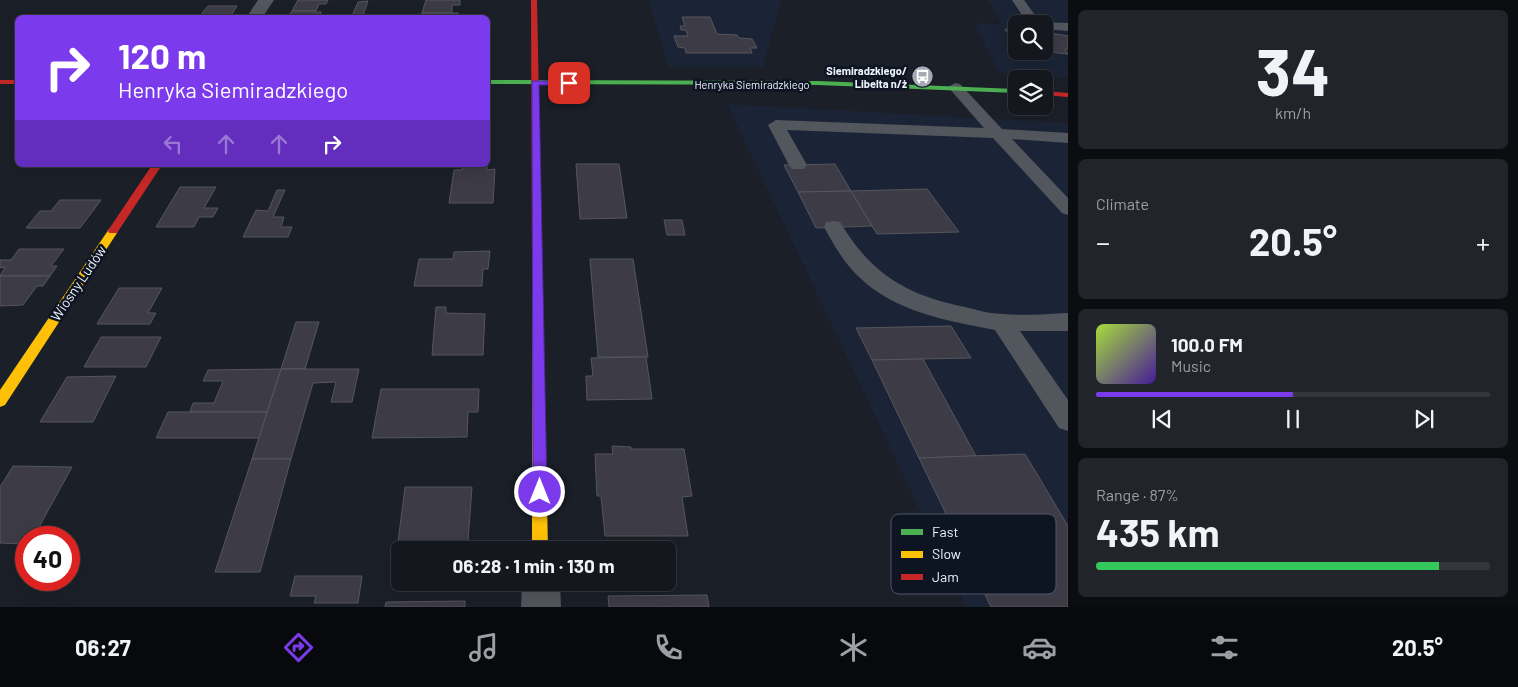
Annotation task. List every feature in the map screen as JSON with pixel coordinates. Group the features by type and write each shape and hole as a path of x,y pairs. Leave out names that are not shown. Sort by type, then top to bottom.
{"street":[{"path":"256,15 266,0"},
{"path":"534,0 537,125 540,541"},
{"path":"0,82 15,82"},
{"name":"Henryka Siemiradzkiego","path":"490,82 955,87 1008,90"},
{"path":"1053,94 1068,95"},
{"name":"Wiosny Ludów","path":"0,401 156,167"},
{"path":"541,591 541,607"}],"lane":[{"path":"1018,0 1029,15"},
{"path":"1053,26 1068,28"},
{"path":"955,87 1068,209"},
{"path":"798,165 776,125 998,133 1068,138"},
{"path":"833,227 858,263 892,291 931,308 1002,323 1068,322"},
{"path":"1002,323 1068,420"}],"shaded area":[{"path":"649,0 781,0 763,67 668,67"},
{"path":"988,0 1068,0 1068,78 1053,77 1053,70 1008,70 1008,74 999,73 974,23 1002,25"},
{"path":"727,104 1068,123 1068,607 966,607 960,594 1056,594 1056,514 922,514"}],"building":[{"path":"298,0 328,0 326,4 319,4 316,11 292,11"},
{"path":"426,0 460,0 460,5 452,5 452,13 422,13"},
{"path":"368,1 363,15 352,15 358,2"},
{"path":"208,6 237,6 231,15 201,15"},
{"path":"292,11 321,12 320,15 290,15"},
{"path":"422,13 458,13 458,15 422,15"},
{"path":"682,17 710,17 717,34 737,35 739,38 752,39 757,48 750,48 752,53 686,53 685,48 678,47 674,36 688,36 686,30 681,30 680,26 685,26"},
{"path":"1053,34 1068,36 1068,49 1065,49 1068,54 1053,53"},
{"path":"576,164 619,164 627,218 580,219"},
{"path":"835,164 851,191 798,192 784,165"},
{"path":"462,167 487,167 487,170 495,169 493,203 449,203 454,170 462,170"},
{"path":"180,187 216,187 204,208 218,208 213,217 199,217 194,227 156,227"},
{"path":"927,189 959,232 877,234 851,191"},
{"path":"277,190 285,190 273,217 284,217 281,227 292,227 288,237 243,237 256,210 268,211"},
{"path":"851,191 872,226 816,228 798,192"},
{"path":"60,200 101,200 80,228 26,228 40,211 51,211"},
{"path":"664,220 682,220 685,235 667,235"},
{"path":"19,249 64,249 51,266 57,266 50,276 0,276 5,267 0,268 0,260 11,260"},
{"path":"490,251 488,269 483,269 482,286 414,286 419,259 453,259 454,252"},
{"path":"590,259 633,259 648,357 598,357"},
{"path":"0,276 50,276 43,286 37,286 23,305 0,306"},
{"path":"119,288 162,288 148,313 156,313 150,324 97,324"},
{"path":"436,307 446,307 446,313 485,314 483,355 432,355"},
{"path":"296,322 319,322 305,369 281,369"},
{"path":"951,326 971,358 872,360 856,328"},
{"path":"101,337 161,337 146,367 84,367"},
{"path":"646,357 652,399 587,400 586,376 593,376 591,358"},
{"path":"923,359 976,456 919,458 872,360"},
{"path":"281,369 359,369 352,402 331,402 336,382 313,383 291,459 252,459"},
{"path":"281,369 267,412 190,412 193,403 214,403 223,381 203,381 208,370"},
{"path":"116,376 93,422 40,422 67,377"},
{"path":"381,389 479,389 478,412 468,412 467,437 372,438"},
{"path":"168,412 267,412 259,438 156,438"},
{"path":"612,446 631,447 631,449 684,449 692,496 682,497 688,536 605,536 601,496 597,496 595,454 613,454"},
{"path":"1025,454 1068,526 1068,607 991,607 985,594 1056,594 1056,514 946,514 919,458"},
{"path":"252,459 291,459 260,572 215,572"},
{"path":"13,466 72,467 40,526 15,526 15,544 0,543 0,487"},
{"path":"405,487 472,487 468,541 398,541"},
{"path":"295,576 362,576 358,603 314,603 316,596 290,596"},
{"path":"707,595 709,607 609,607 608,596"},
{"path":"465,601 465,607 385,607 386,602"}],"traffic: fast":[{"path":"490,82 818,83 1008,91"}],"traffic: slow":[{"path":"0,401 113,231"},
{"path":"537,256 540,541"}],"traffic: jam":[{"path":"534,0 537,256"},
{"path":"0,82 15,82"},
{"path":"1053,94 1068,95"},
{"path":"113,231 156,167"}],"place":[{"name":"Siemiradzkiego/ Libelta n/ż","path":"923,76"}],"route":[{"path":"540,492 537,106 535,82 569,83"}]}
